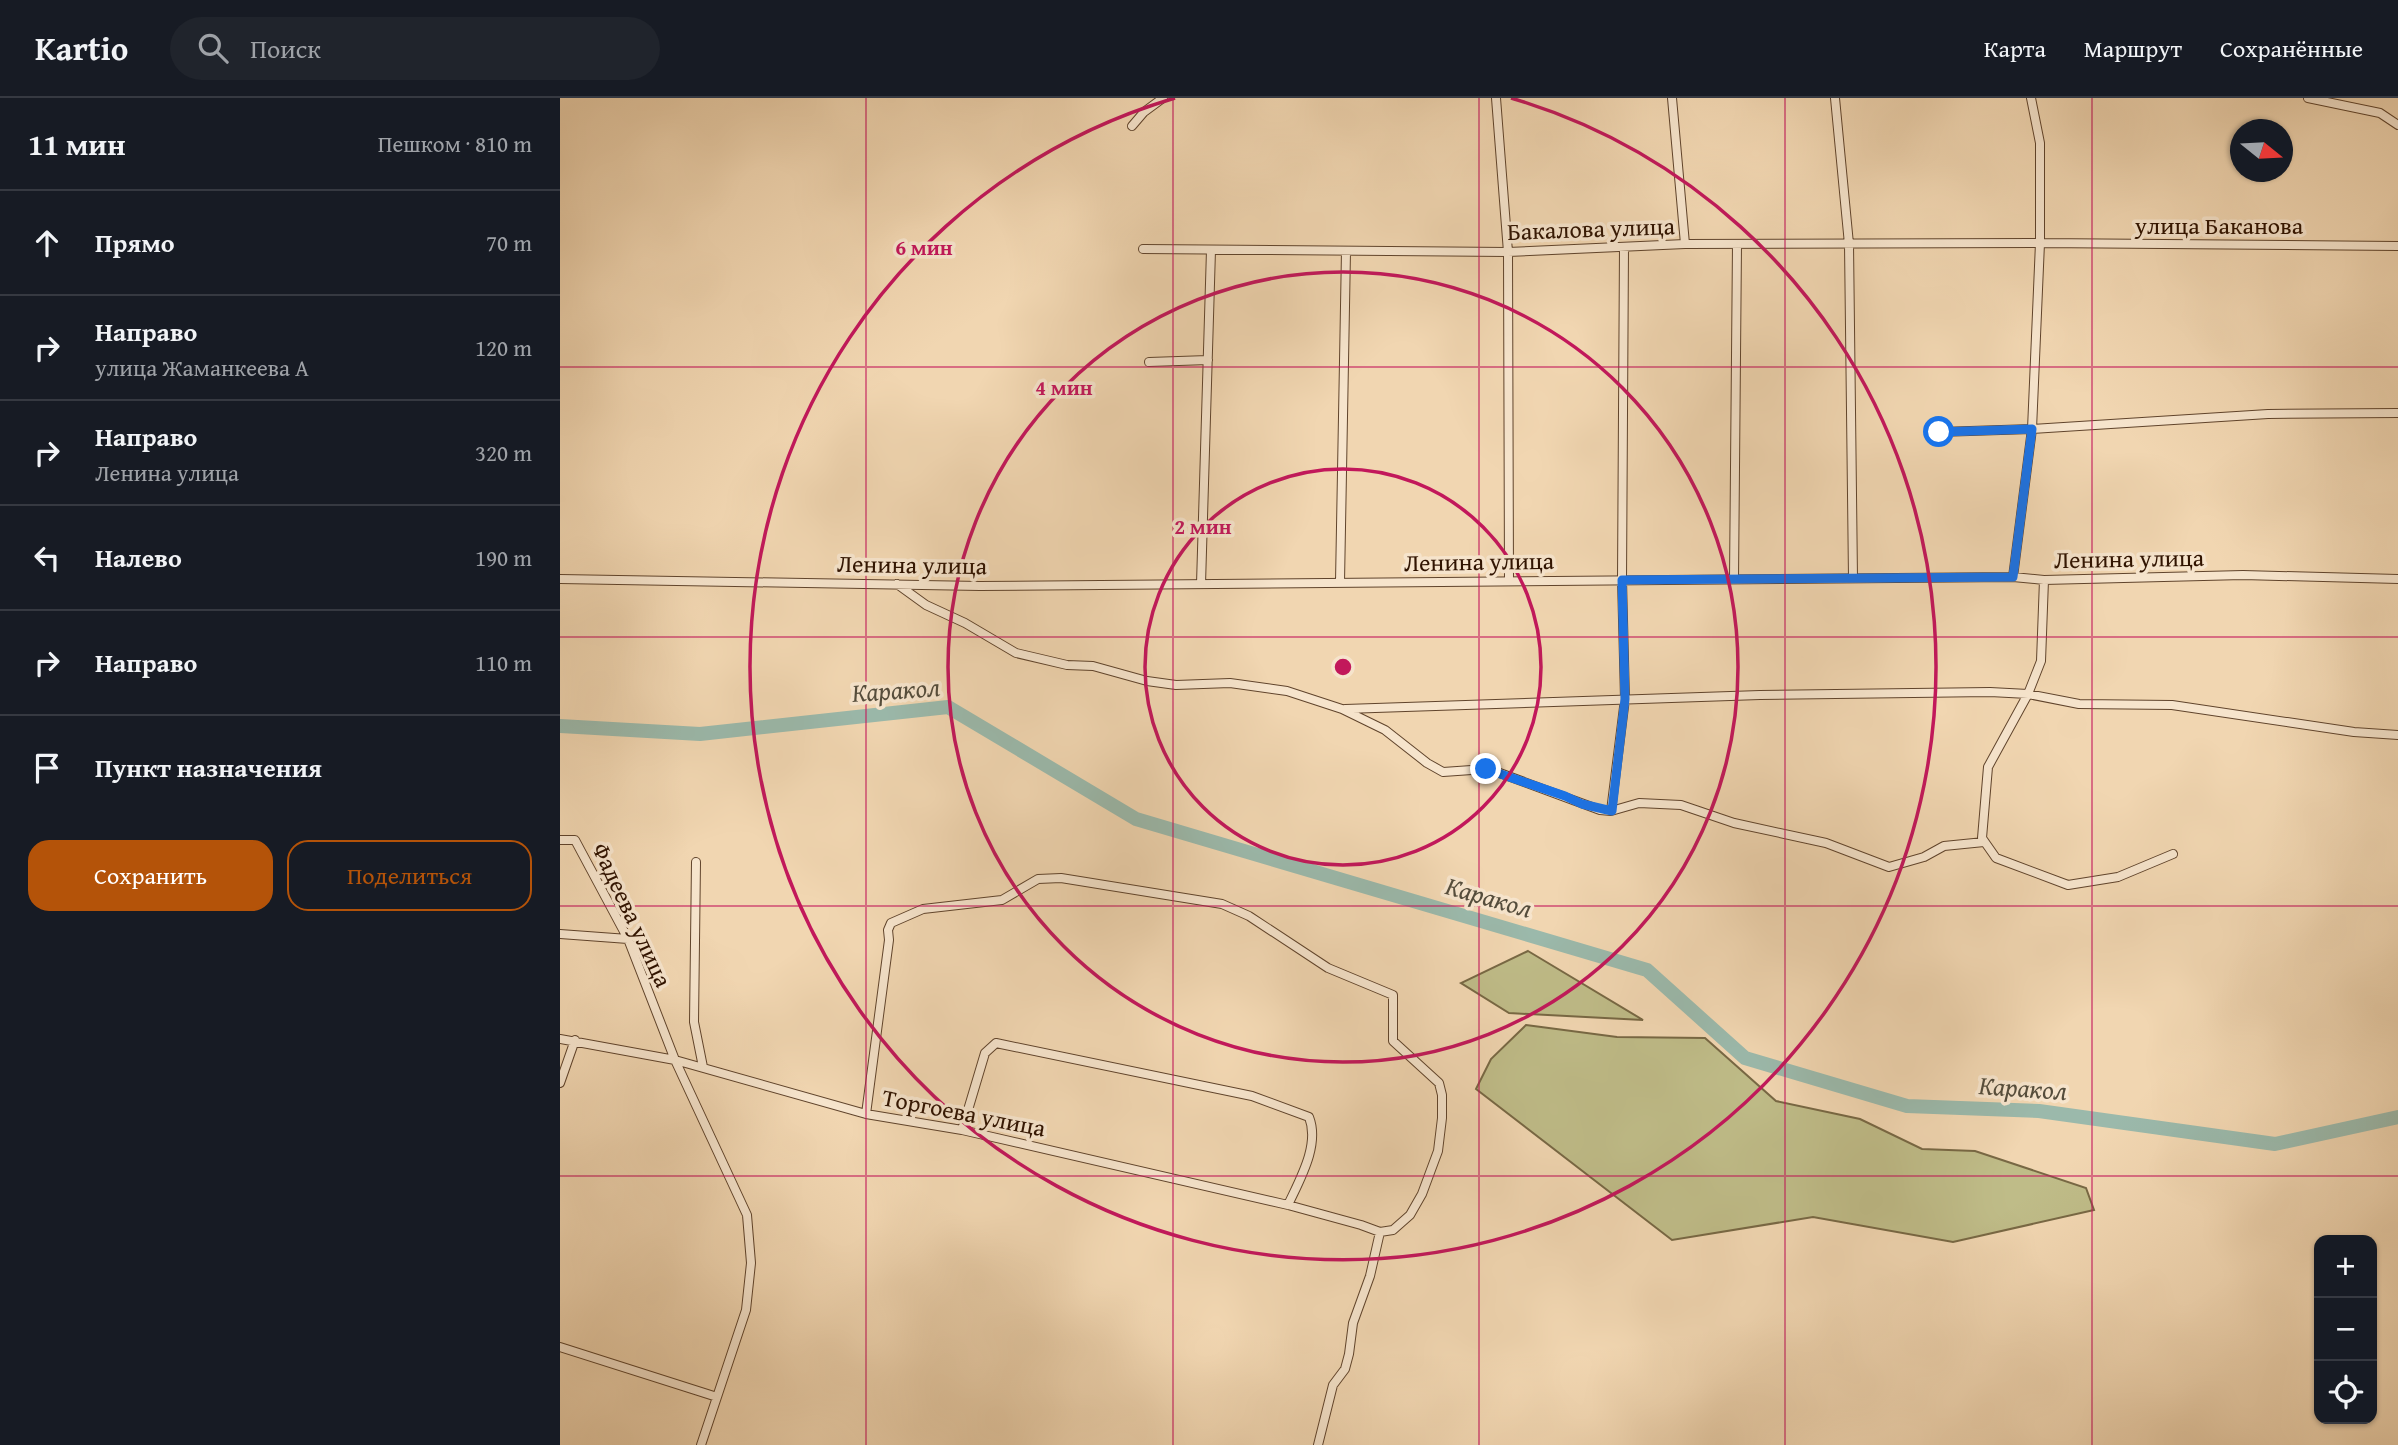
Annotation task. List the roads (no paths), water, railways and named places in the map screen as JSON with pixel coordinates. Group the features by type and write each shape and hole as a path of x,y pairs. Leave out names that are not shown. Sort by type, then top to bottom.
{"street":[{"path":"1132,126 1144,112 1163,98"},
{"path":"1496,98 1508,252 1509,581"},
{"path":"1672,98 1685,244"},
{"path":"1835,98 1849,244 1853,578"},
{"path":"2013,577 2032,429 2040,243 2040,143 2031,98"},
{"path":"2308,98 2380,113 2398,125"},
{"name":"Бакалова улица","path":"1143,249 1508,252 1685,244 2040,243"},
{"name":"улица Баканова","path":"2040,243 2398,246"},
{"path":"1734,579 1737,244"},
{"path":"1612,811 1625,699 1622,580 1624,247"},
{"path":"1201,584 1211,250"},
{"path":"1340,582 1346,251"},
{"path":"1149,362 1208,360"},
{"path":"1939,432 2268,414 2398,413"},
{"name":"Ленина улица","path":"560,579 897,584 1201,584 2013,577 2044,580 2243,575 2398,579"},
{"path":"2044,580 2041,661 2028,694 1988,767 1982,838 1996,858 2068,885 2118,877 2173,854"},
{"path":"897,584 926,605 965,623 1016,653 1067,665 1093,666 1167,684 1261,686 1287,691 1342,709 1385,730 1443,772 1486,769 1582,804 1612,811 1639,803 1681,805 1734,822 1826,844 1889,867 1924,857 1944,846 1984,842"},
{"path":"1342,709 1910,692 2028,694 2079,704 2172,705 2354,732 2398,735"},
{"name":"Фадеева улица","path":"560,840 575,840 628,939 675,1060 747,1215 751,1263 746,1310 701,1445"},
{"path":"695,862 694,1023 703,1067"},
{"path":"866,1114 891,923 923,909 1002,900 1038,878 1061,878 1222,904 1249,916 1328,968 1393,995 1394,1041 1439,1083 1442,1118 1438,1151 1422,1194 1410,1215 1393,1230 1380,1232 1370,1276 1353,1323 1345,1369 1332,1385 1318,1445"},
{"path":"560,934 628,939"},
{"name":"Торгоева улица","path":"560,1039 675,1060 866,1114 962,1130 1288,1205 1380,1232"},
{"path":"560,1083 575,1040"},
{"path":"962,1130 985,1052 996,1043 1252,1096 1309,1117 1312,1126 1313,1138 1303,1172 1288,1205"},
{"path":"560,1347 716,1397"}],"waterway":[{"name":"Каракол","path":"560,726 700,734 948,707 1136,819 1647,970 1745,1058 1907,1106 2039,1111 2275,1144 2398,1117"}]}
